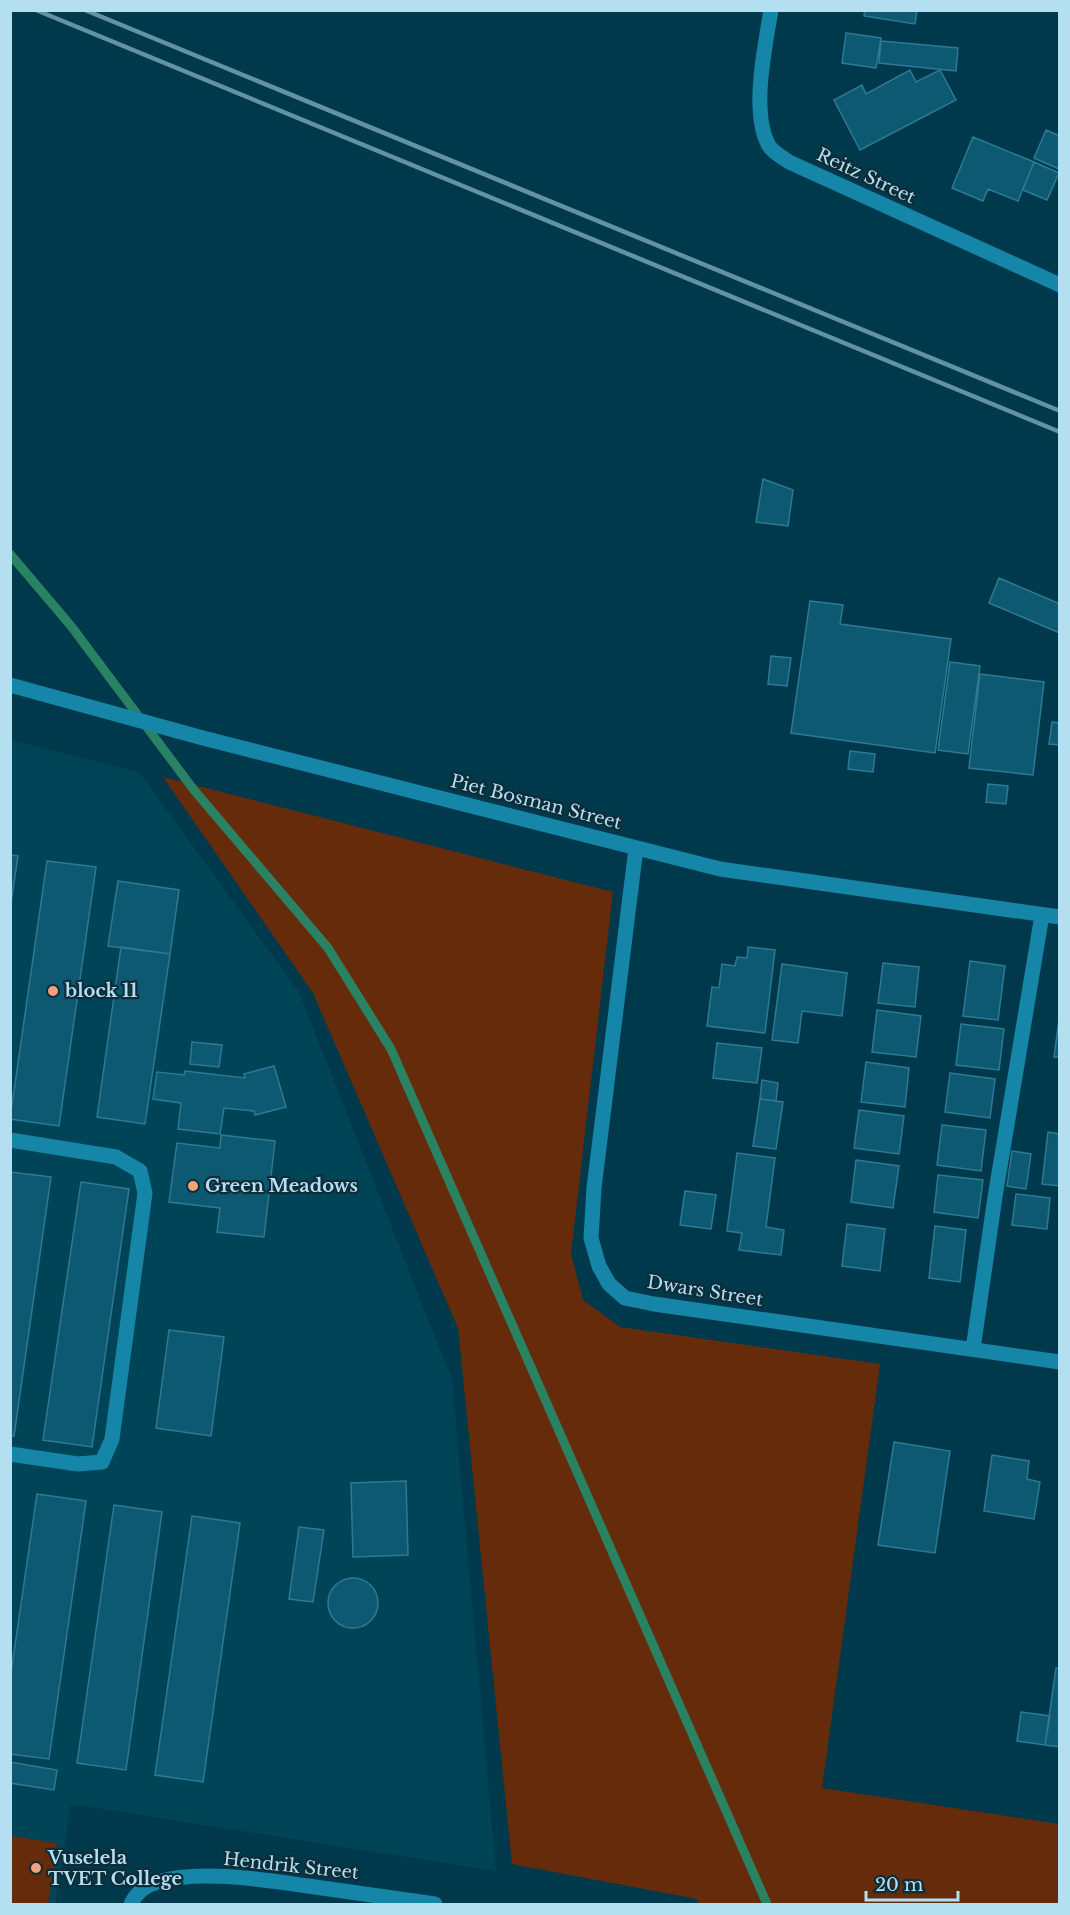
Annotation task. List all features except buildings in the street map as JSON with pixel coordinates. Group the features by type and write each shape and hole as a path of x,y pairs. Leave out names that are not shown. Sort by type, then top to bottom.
{"street":[{"name":"Reitz Street","path":"771,10 760,87 760,124 768,146 789,162 1059,285"},
{"name":"Piet Bosman Street","path":"10,685 203,738 720,869 1059,917"},
{"name":"Dwars Street","path":"636,848 594,1188 591,1238 599,1266 609,1284 625,1298 654,1304 1059,1362"},
{"path":"973,1349 995,1197 1042,915"},
{"path":"10,1140 116,1157 140,1171 145,1193 112,1439 102,1462 78,1464 10,1454"},
{"name":"Hendrik Street","path":"131,1905 143,1889 157,1882 182,1877 227,1877 267,1881 435,1905"}],"shaded area":[{"name":"Green Meadows","path":"11,740 139,772 299,992 452,1380 496,1871 71,1804 56,1904 11,1904"},
{"path":"163,777 613,892 571,1254 583,1300 620,1327 880,1364 822,1788 1059,1824 1059,1904 699,1904 697,1899 512,1864 458,1328 313,993"},
{"name":"Vuselela TVET College","path":"11,1836 57,1843 48,1904 11,1904"}],"waterway":[{"path":"10,554 71,626 194,790 328,948 391,1049 767,1904"}],"railway":[{"path":"36,10 1060,432"},
{"path":"85,10 1060,411"}],"place":[{"name":"block 11","path":"53,991"},
{"name":"Green Meadows","path":"193,1186"},
{"name":"Vuselela TVET College","path":"36,1868"}]}
